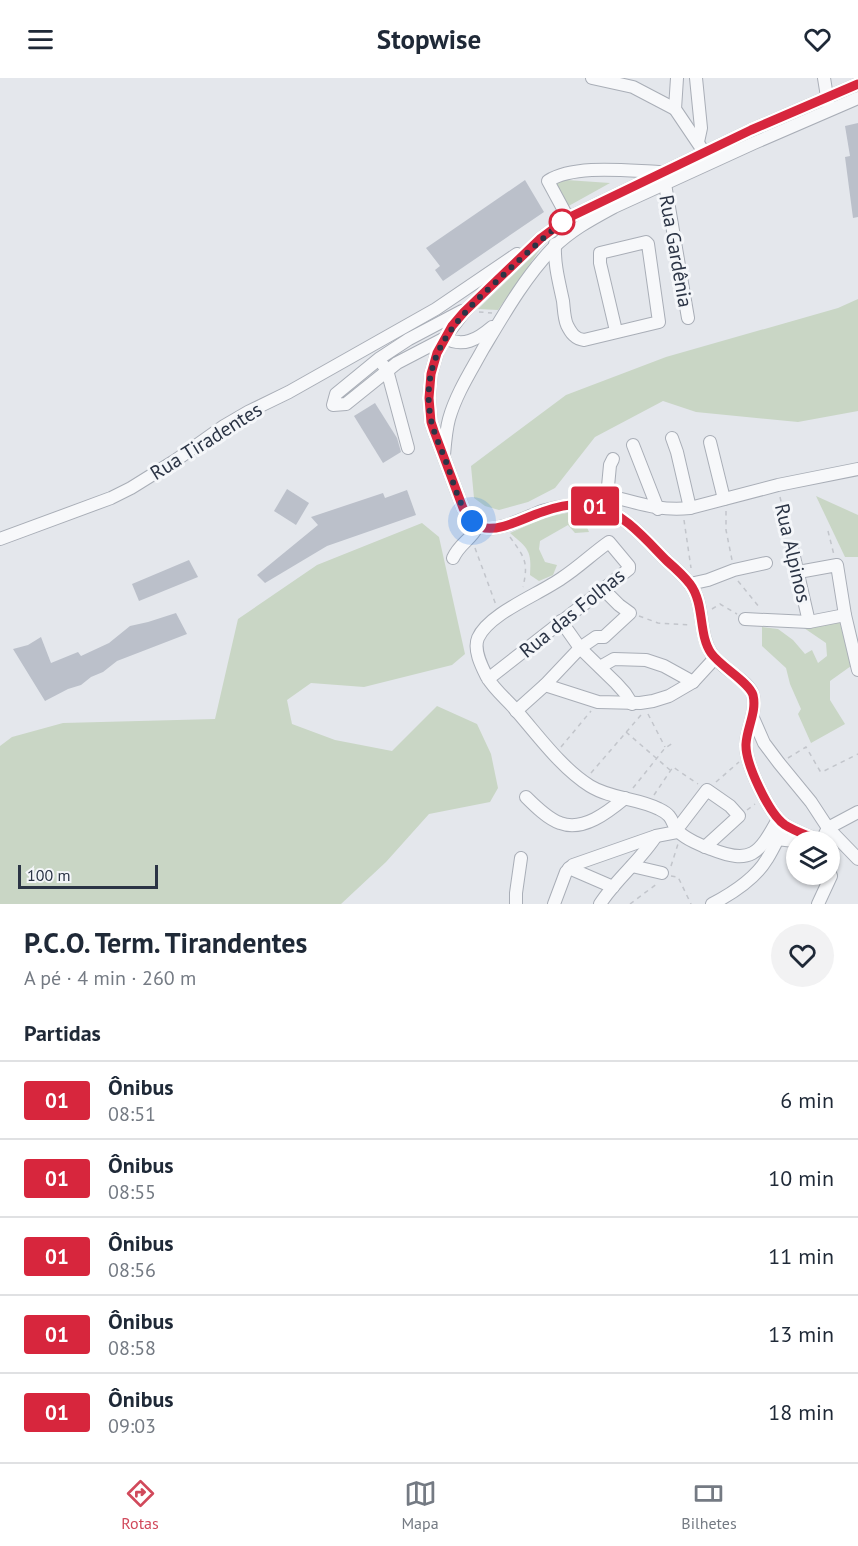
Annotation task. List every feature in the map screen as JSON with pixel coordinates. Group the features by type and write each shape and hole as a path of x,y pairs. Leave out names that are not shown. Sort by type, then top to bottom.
{"street":[{"path":"592,78 633,87 675,109 701,147"},
{"path":"675,109 677,78"},
{"path":"696,78 701,147"},
{"path":"826,79 830,111"},
{"name":"Rua Tiradentes","path":"499,316 554,247 571,232 664,178 701,147 751,130 858,85"},
{"name":"Rua Tiradentes","path":"0,539 111,498 131,488 224,426 290,392 436,309 568,218 754,143 858,98"},
{"name":"Rua Tiradentes","path":"568,218 548,181 559,175 595,171 664,178"},
{"name":"Rua Gardênia","path":"664,178 688,318"},
{"path":"593,218 579,220 568,218 569,224 557,238 554,247 556,274 566,322 578,339 584,340 657,323 660,320 648,244 646,242 600,253 600,263 616,331"},
{"name":"Rua Tiradentes","path":"445,338 452,326 471,310 541,238"},
{"path":"539,265 556,274"},
{"path":"436,309 445,338 433,366 429,386 430,410 434,431 475,536"},
{"name":"Rua Tiradentes","path":"387,370 346,404 333,405 336,394 403,342 440,322 471,310"},
{"path":"387,370 445,338 459,343 469,342 481,336 499,316"},
{"path":"444,456 446,431 453,408 499,316"},
{"path":"416,353 428,358 433,366"},
{"path":"380,358 387,370 408,448"},
{"path":"672,438 690,508"},
{"path":"710,442 724,499"},
{"path":"633,445 658,509"},
{"path":"597,506 608,497 610,465 613,459"},
{"path":"608,497 658,509 675,510 778,484 858,469"},
{"path":"453,558 457,549 487,528 503,526 559,507 585,504 597,506 617,516 691,577 708,580 734,570 766,563"},
{"name":"Rua das Folhas","path":"488,679 629,568 609,542 562,578 519,602"},
{"name":"Rua Alpinos","path":"792,548 808,622"},
{"path":"804,571 837,565 845,615 858,670"},
{"path":"691,577 708,648 721,665 750,689 754,704 754,735 811,802 828,828 855,857"},
{"path":"516,711 580,648 596,637 604,637 630,613 603,589"},
{"path":"519,602 485,628 478,637 477,651 488,679 555,754 583,781 606,794 649,804 662,810 674,825 705,847 736,856 752,854 781,822"},
{"path":"745,619 808,622 845,615"},
{"path":"561,621 580,648 625,693 632,704"},
{"path":"544,685 598,702 632,704 653,701 669,696 693,682 715,658"},
{"path":"600,667 614,659 646,660 664,666 693,682"},
{"path":"754,735 746,746 764,798 781,822 800,831"},
{"path":"554,904 566,872 573,865 656,836 674,825 681,824 707,790 730,806 739,816 705,847"},
{"path":"526,797 539,810 560,823 575,825 601,816 625,798"},
{"path":"826,831 858,812"},
{"path":"712,904 726,897 759,870 777,839 781,822"},
{"path":"600,904 656,836"},
{"path":"777,839 786,840"},
{"path":"840,850 855,857"},
{"path":"516,904 521,858"},
{"path":"632,866 665,874"},
{"path":"569,868 613,887"},
{"path":"818,904 827,885"}],"path":[{"path":"471,310 499,316"},
{"name":"Rua Alpinos","path":"778,484 792,548"},
{"path":"690,508 684,520 691,577"},
{"path":"503,526 522,554 527,569 519,602"},
{"path":"828,531 837,565"},
{"path":"475,536 500,616"},
{"path":"720,604 745,619"},
{"path":"630,613 658,623 703,626"},
{"path":"555,754 598,702"},
{"path":"583,781 645,710 665,748"},
{"path":"626,732 671,770"},
{"path":"625,798 665,748 673,743"},
{"path":"779,764 806,747 822,772 858,754"},
{"path":"649,804 673,767 707,790 738,762"},
{"path":"739,816 764,798"},
{"path":"665,874 678,877 692,904"}],"green space":[{"path":"552,179 610,183 565,208"},
{"path":"541,248 498,310 478,309"},
{"path":"858,299 858,411 798,422 696,412 663,401 595,437 555,488 528,502 499,510 485,506 474,498 471,466 566,395 666,357 838,308"},
{"path":"816,496 858,515 858,557 845,557"},
{"path":"572,512 585,523 589,532 575,533 568,525 540,541 539,549 545,562 557,565 553,575 539,581 530,575 528,551 510,533 546,517"},
{"path":"422,523 439,537 465,654 452,665 364,687 311,683 287,700 292,724 335,740 392,751 437,706 477,724 491,754 498,788 490,802 429,814 386,862 341,904 0,904 0,746 12,737 63,723 215,719 238,619 317,565"},
{"path":"839,619 851,666 830,681 830,700 845,724 811,743 798,714 801,709 786,668 762,646 762,627 778,629 793,640 805,654 812,650 818,663 827,656 826,643 804,628"}],"building":[{"path":"858,123 858,217 853,218 845,157 850,156 845,126"},
{"path":"525,180 544,212 443,281 435,270 440,266 426,248"},
{"path":"375,403 397,438 401,452 383,463 354,416"},
{"path":"287,489 309,503 296,525 274,511"},
{"path":"407,490 416,515 327,546 265,583 257,575 318,525 311,517 383,493 385,498"},
{"path":"189,560 198,577 139,601 132,584"},
{"path":"176,613 187,634 117,661 81,685 45,701 13,649 28,645 41,637 51,663 78,652 81,656 109,643 130,626"}],"bus line":[{"name":"01","path":"798,831 778,819 764,798 746,746 753,718 752,694 745,683 721,665 708,648 698,602 690,584 634,529 617,516 597,506 574,504 544,511 497,528 478,526 467,516 463,508 434,431 431,422 429,386 437,353 452,326 541,238 568,218 751,130 858,84"}],"route":[{"path":"472,521 467,516 458,495 431,422 429,386 433,366 445,338 464,312 541,238 562,222"}]}
